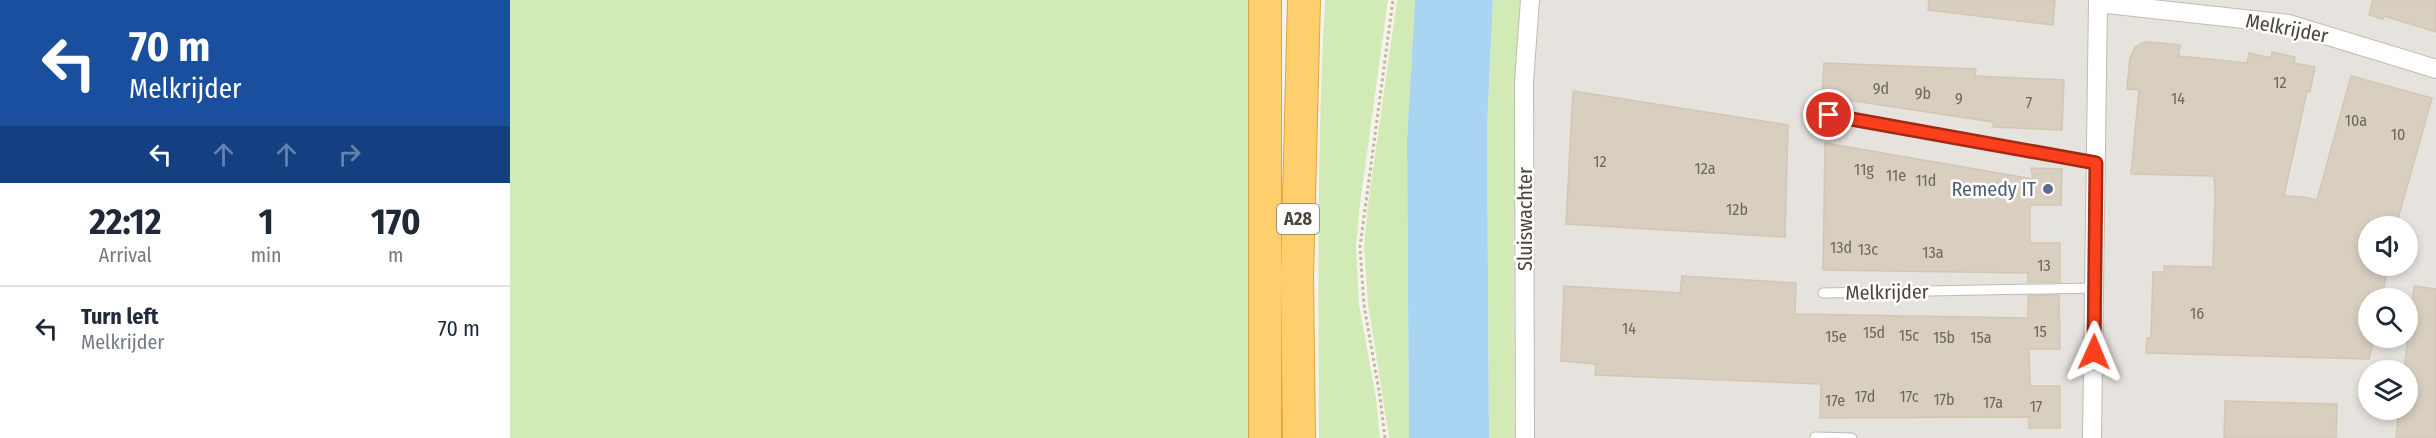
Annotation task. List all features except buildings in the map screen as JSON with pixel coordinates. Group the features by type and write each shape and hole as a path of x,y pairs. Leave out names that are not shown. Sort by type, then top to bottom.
{"highway":[{"name":"A28","path":"1265,0 1265,438"},
{"name":"A28","path":"1299,438 1297,277 1304,0"}],"street":[{"name":"Sluiswachter","path":"1525,438 1524,82 1530,0"},
{"name":"Melkrijder","path":"2092,438 2098,1 2289,24 2436,69"}],"lane":[{"path":"1829,115 2096,163"},
{"name":"Melkrijder","path":"1823,293 2095,288"},
{"path":"1815,437 1852,438"}],"path":[{"path":"1384,438 1380,397 1364,305 1360,247 1392,0"}],"shaded area":[{"path":"1512,0 2436,0 2436,438 1511,438"},
{"path":"2064,171 2075,171 2074,240 2033,239 2034,210 2063,210"}],"green space":[{"path":"510,0 1254,0 1248,239 1249,438 510,438"},
{"path":"1325,0 1388,0 1356,247 1359,305 1376,398 1380,438 1319,438 1319,164"},
{"path":"1397,0 1415,0 1407,141 1409,438 1389,438 1368,304 1364,247"},
{"path":"1493,0 1521,0 1513,230 1514,438 1489,438 1487,127"}],"water":[{"path":"1415,0 1493,0 1487,127 1489,438 1409,438 1407,141"}],"place":[{"name":"Remedy IT","path":"2048,189"}],"route":[{"path":"1829,115 2096,163 2094,352"}]}
